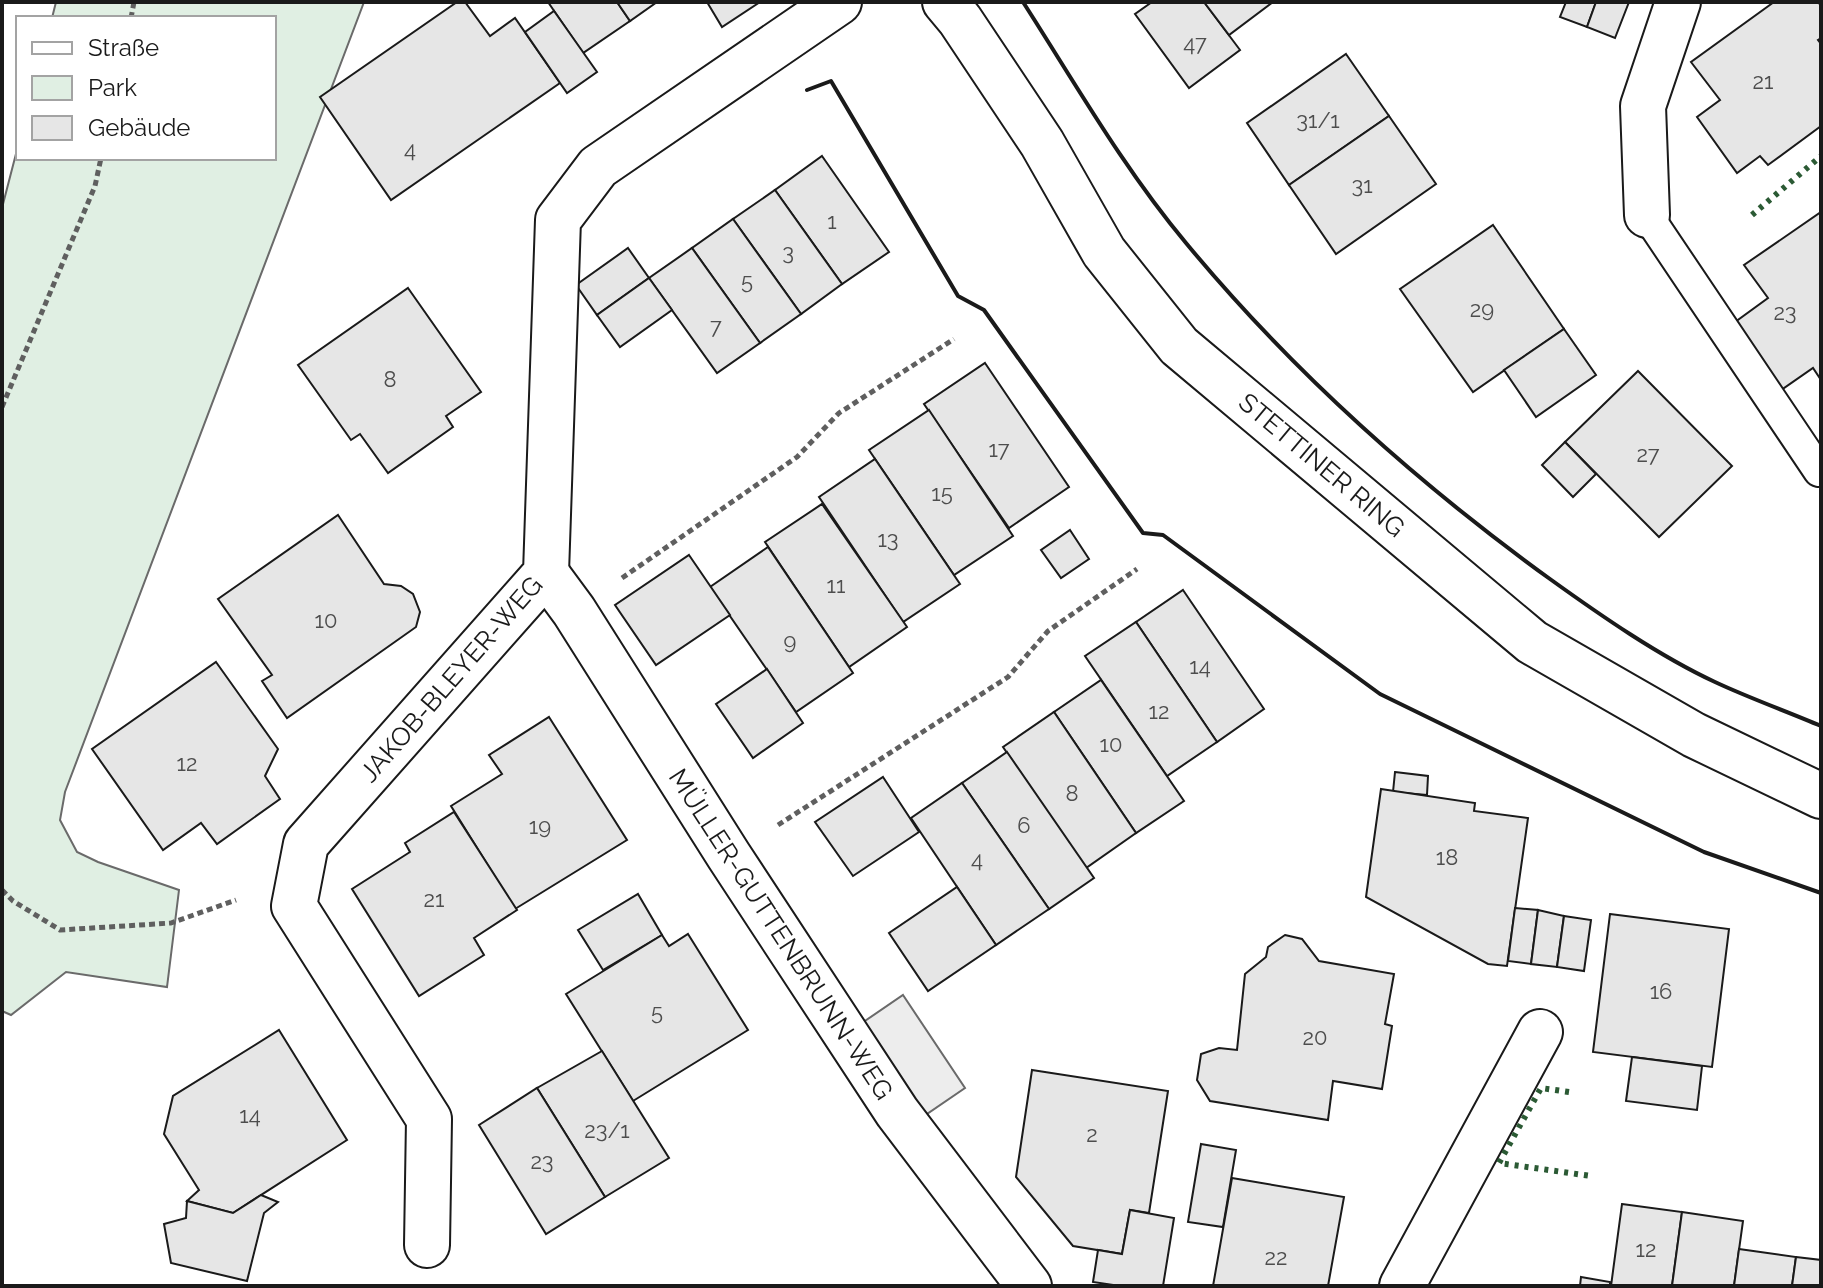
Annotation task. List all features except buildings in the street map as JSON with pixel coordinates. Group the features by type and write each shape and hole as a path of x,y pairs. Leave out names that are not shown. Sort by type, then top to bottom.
{"street":[{"name":"JAKOB-BLEYER-WEG","path":"294,906 306,844 546,573 558,220 598,167 839,2"},
{"name":"STETTINER RING","path":"945,2 1042,143 1104,252 1179,346 1532,642 1694,735 1821,796"},
{"path":"1647,215 1643,106 1678,2"},
{"name":"MÜLLER-GUTTENBRUNN-WEG","path":"546,573 574,611 729,856 881,1072 897,1112 1029,1286"},
{"path":"294,906 429,1119 427,1245"},
{"path":"1402,1286 1540,1032"}],"lane":[{"path":"1647,215 1819,471"}],"path":[{"path":"2,407 95,186 101,160"},
{"path":"574,611 797,457 839,413 954,339"},
{"path":"729,856 1008,677 1048,631 1137,569"},
{"path":"2,890 13,901 60,930 171,923 251,895 294,906"}],"green space":[{"path":"56,2 364,2 65,792 60,820 77,852 179,890 167,987 66,972 11,1015 2,1011 2,208 16,154 16,160 276,160 276,16 52,16"}],"shaded area":[{"path":"903,995 965,1088 921,1118 859,1025"}],"hedge":[{"path":"1752,215 1821,156"},
{"path":"1569,1092 1541,1088 1499,1163 1591,1176"}],"wall":[{"path":"1023,2 1163,215 1269,336 1358,423 1500,542 1630,634 1715,682 1821,726"},
{"path":"807,90 831,81 958,296 984,310 1143,533 1163,535 1380,694 1704,852 1821,893"}]}
